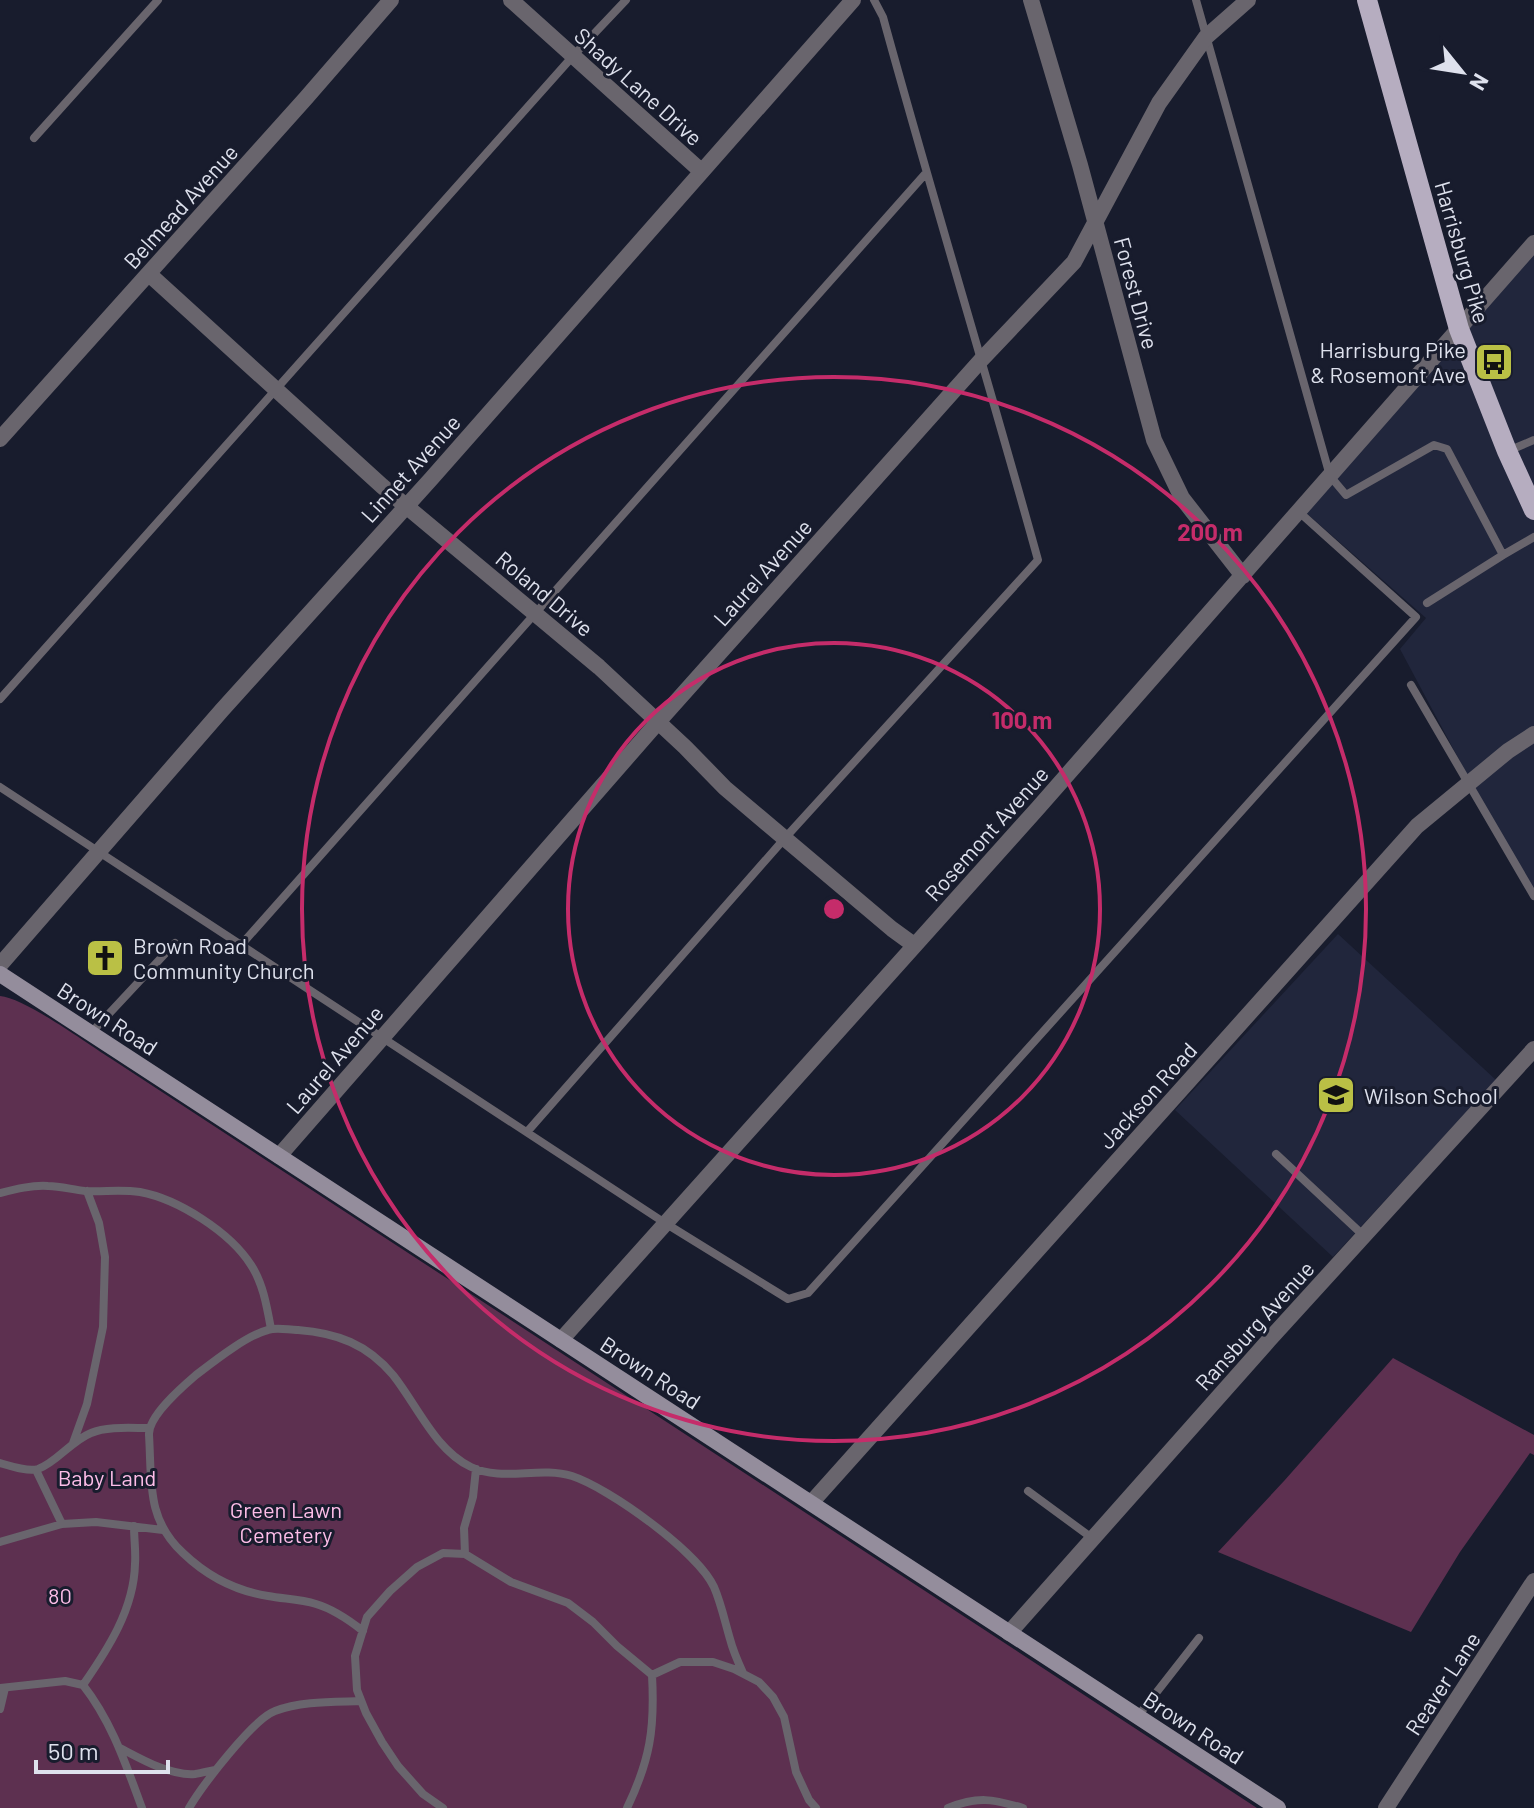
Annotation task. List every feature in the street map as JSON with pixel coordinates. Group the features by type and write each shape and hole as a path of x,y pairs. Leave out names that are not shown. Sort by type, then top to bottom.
{"main road":[{"name":"Harrisburg Pike","path":"1367,0 1459,329 1534,510"},
{"name":"Brown Road","path":"0,974 1278,1808"}],"street":[{"name":"Belmead Avenue","path":"0,439 391,0"},
{"name":"Shady Lane Drive","path":"511,0 701,171"},
{"name":"Linnet Avenue","path":"0,965 222,710 853,0"},
{"name":"Forest Drive","path":"1031,0 1080,165 1154,440 1182,498 1243,576"},
{"name":"Laurel Avenue","path":"279,1156 658,722 982,359 1074,262 1159,103 1206,37 1248,0"},
{"name":"Rosemont Avenue","path":"561,1340 1532,250"},
{"name":"Roland Drive","path":"149,274 405,506 599,667 725,788 914,945"},
{"name":"Jackson Road","path":"811,1503 1417,826 1508,751 1534,734"},
{"name":"Ransburg Avenue","path":"1009,1633 1534,1049"},
{"name":"Reaver Lane","path":"1386,1808 1534,1581"}],"lane":[{"path":"34,138 158,0"},
{"path":"0,699 626,0"},
{"path":"527,1132 785,838 1038,560 883,17 874,0"},
{"path":"1196,0 1330,476 1346,495 1434,445 1447,449 1503,555"},
{"path":"241,945 926,173"},
{"path":"1507,451 1534,440"},
{"path":"0,787 665,1223 788,1299 808,1293 1416,617 1299,512"},
{"path":"1427,603 1534,537"},
{"path":"1411,685 1534,896"},
{"path":"91,1033 175,943"},
{"path":"1276,1154 1364,1236"},
{"path":"0,1193 23,1187 49,1186 87,1191 118,1189 173,1202 232,1243 251,1265 262,1289 271,1329"},
{"path":"73,1443 87,1404 103,1327 105,1257 99,1223 87,1191"},
{"path":"363,1631 318,1604 238,1589 207,1573 182,1552 163,1530 154,1505 148,1428 167,1403 216,1359 271,1329 322,1332 347,1340 371,1353 392,1374 448,1451 469,1466 488,1473 572,1476 620,1500 695,1561 713,1584 743,1673"},
{"path":"0,1463 36,1470 94,1431 148,1428"},
{"path":"465,1554 464,1528 473,1497 476,1469"},
{"path":"36,1470 62,1524"},
{"path":"1028,1491 1093,1539"},
{"path":"0,1542 62,1524 96,1522 163,1530"},
{"path":"83,1685 128,1607 136,1563 134,1526"},
{"path":"443,1808 423,1794 382,1742 357,1690 355,1656 367,1617 417,1567 443,1553 465,1554 511,1582 568,1603 652,1675 654,1705 650,1748 641,1779 627,1808"},
{"path":"1137,1716 1199,1638"},
{"path":"652,1675 680,1662 713,1662 759,1682 773,1697 784,1717 796,1772 816,1808"},
{"path":"0,1709 2,1688 65,1681 83,1685 99,1707 120,1748 142,1808"},
{"path":"189,1808 248,1732 272,1711 299,1705 361,1701"},
{"path":"120,1748 172,1771 192,1775 216,1770"},
{"path":"948,1808 968,1800 995,1800 1023,1808"}],"shaded area":[{"path":"1534,250 1534,900 1400,649 1426,618 1304,511"},
{"name":"Wilson School","path":"1338,934 1496,1080 1333,1257 1175,1110"}],"green space":[{"name":"Green Lawn Cemetery","path":"0,996 24,1004 71,1032 1257,1808 0,1808"},
{"path":"1393,1358 1534,1435 1534,1455 1530,1453 1460,1552 1411,1632 1218,1552"}],"place":[{"name":"Harrisburg Pike & Rosemont Ave","path":"1494,362"},
{"name":"Brown Road Community Church","path":"105,958"},
{"name":"Wilson School","path":"1336,1095"}],"park label":[{"name":"Baby Land","path":"107,1477"},
{"name":"80","path":"60,1595"}]}
